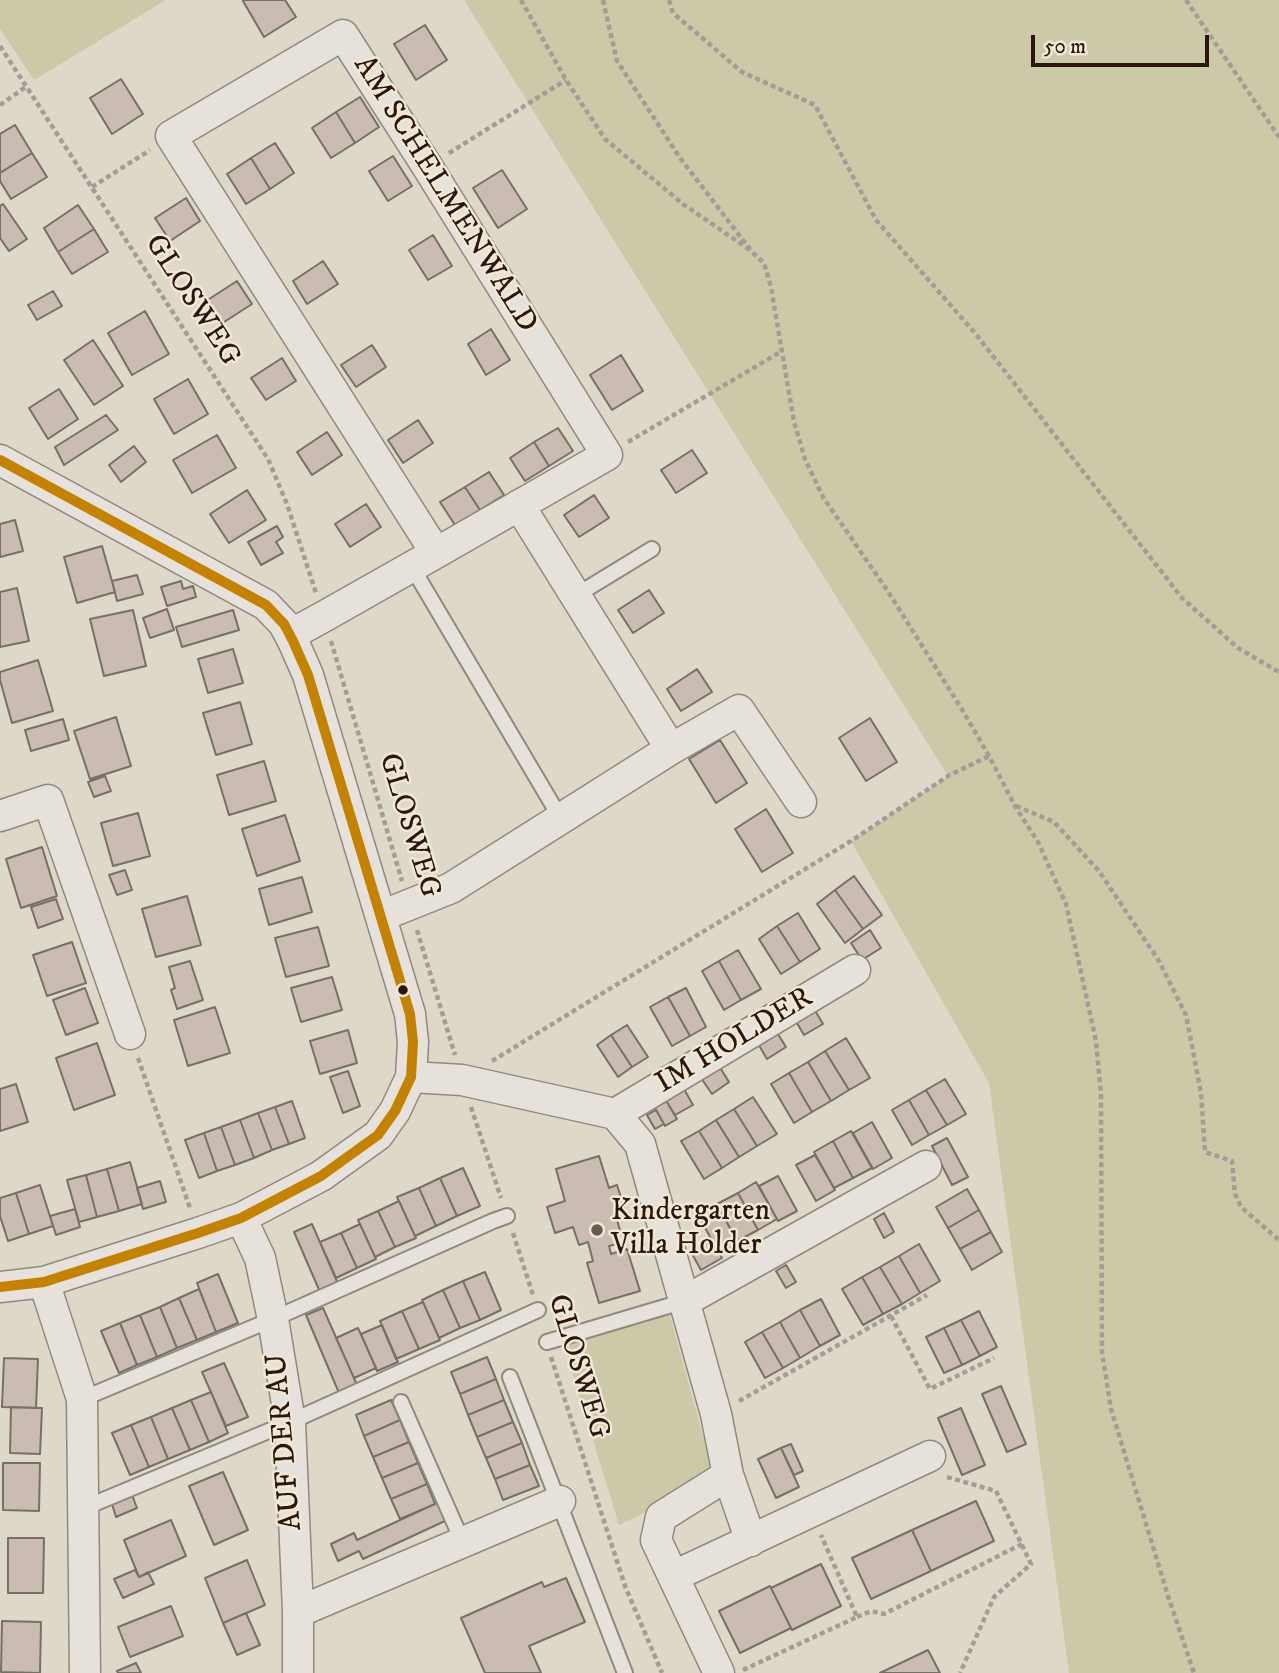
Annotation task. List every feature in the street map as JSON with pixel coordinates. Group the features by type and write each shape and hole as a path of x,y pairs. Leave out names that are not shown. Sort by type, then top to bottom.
{"street":[{"name":"AM SCHELMENWALD","path":"171,136 343,35 607,455"},
{"path":"171,136 424,559"},
{"path":"290,635 607,455"},
{"path":"0,460 266,604 284,624 308,675 410,1014 413,1042 411,1077 395,1111 378,1135 321,1176 241,1217 198,1233 44,1282 0,1287"},
{"path":"519,505 671,749"},
{"path":"381,916 451,888 671,749 739,710 801,802"},
{"path":"0,816 48,800 130,1034"},
{"name":"IM HOLDER","path":"615,1114 855,970"},
{"path":"411,1077 462,1080 615,1114 640,1144 716,1414 728,1475 751,1541"},
{"path":"685,1301 926,1166"},
{"name":"AUF DER AU","path":"241,1217 260,1258 290,1422 298,1673"},
{"path":"44,1282 82,1399 85,1673"},
{"path":"674,1576 811,1513 934,1468"},
{"path":"719,1673 656,1540 661,1517 728,1475"},
{"path":"298,1612 560,1501"}],"lane":[{"path":"576,596 652,550"},
{"path":"424,559 561,819"},
{"path":"82,1399 507,1216"},
{"path":"547,1342 685,1301"},
{"path":"84,1508 290,1422 538,1310"},
{"path":"510,1377 625,1673"},
{"path":"401,1402 463,1543"}],"path":[{"path":"521,0 566,80 605,139 683,204 764,263 771,287 794,422 805,459 822,497 887,590 989,756 1015,806 1038,842 1066,904 1093,1027 1101,1095 1103,1364 1111,1409 1194,1673"},
{"path":"603,0 617,61 680,158 753,253"},
{"path":"669,0 673,13 742,72 815,105 876,220 975,333 1182,598 1238,648 1279,672"},
{"path":"1186,0 1279,137"},
{"name":"GLOSWEG","path":"0,46 268,458 287,504 323,617 462,1080 538,1310"},
{"path":"427,166 566,80"},
{"path":"0,105 27,86"},
{"path":"92,187 171,136"},
{"path":"607,455 782,351"},
{"path":"462,1080 851,842 948,776 989,756"},
{"path":"1015,806 1054,822 1099,871 1159,961 1186,1015 1201,1093 1205,1152 1233,1161 1236,1194 1241,1207 1279,1240"},
{"path":"130,1034 198,1233"},
{"path":"716,1414 927,1295"},
{"path":"891,1316 930,1389 994,1358"},
{"name":"GLOSWEG","path":"547,1342 625,1586 662,1673"},
{"path":"934,1468 948,1477 996,1491 1031,1564 994,1597 960,1673"},
{"path":"811,1513 857,1617"},
{"path":"736,1673 871,1611 884,1614 1022,1545"}],"shaded area":[{"path":"0,0 166,0 34,80 0,29"},
{"path":"464,0 1279,0 1279,1673 1069,1673 989,1083 851,841 948,776"},
{"path":"663,1313 670,1316 713,1472 703,1484 619,1525 564,1345"}],"building":[{"path":"244,0 285,0 296,17 264,37"},
{"path":"425,25 447,60 416,80 394,44"},
{"path":"121,79 143,114 112,134 90,98"},
{"path":"360,97 379,127 355,143 336,112"},
{"path":"336,112 355,143 331,158 312,128"},
{"path":"15,125 32,153 0,173 0,134"},
{"path":"275,143 294,173 270,189 251,158"},
{"path":"32,153 47,177 11,199 0,181 0,173"},
{"path":"393,156 412,186 388,201 369,171"},
{"path":"251,158 270,189 246,204 227,174"},
{"path":"502,170 527,209 498,228 473,188"},
{"path":"186,198 200,221 170,241 155,218"},
{"path":"3,204 27,239 9,251 0,238 0,206"},
{"path":"78,205 94,229 58,252 44,228"},
{"path":"94,229 108,252 72,274 58,252"},
{"path":"433,235 452,266 428,280 409,250"},
{"path":"323,261 338,284 307,304 293,281"},
{"path":"237,281 252,304 221,324 206,301"},
{"path":"53,291 62,306 37,320 28,305"},
{"path":"145,311 169,354 132,375 108,333"},
{"path":"491,329 510,360 486,375 468,344"},
{"path":"93,340 123,386 94,405 64,360"},
{"path":"372,345 386,367 356,387 341,365"},
{"path":"621,355 643,391 612,410 590,375"},
{"path":"282,358 296,381 266,400 251,378"},
{"path":"188,379 208,414 174,434 154,399"},
{"path":"59,389 78,419 48,439 29,408"},
{"path":"106,415 118,430 64,465 55,447"},
{"path":"418,420 433,443 403,463 388,440"},
{"path":"558,428 573,451 549,466 534,442"},
{"path":"327,432 342,455 312,475 297,452"},
{"path":"217,435 236,468 192,493 173,460"},
{"path":"534,442 549,466 525,481 510,458"},
{"path":"134,446 146,462 121,482 109,465"},
{"path":"692,450 707,473 676,493 661,470"},
{"path":"489,472 504,495 480,510 465,487"},
{"path":"465,487 480,510 455,525 440,502"},
{"path":"247,490 266,520 229,543 210,514"},
{"path":"594,495 609,518 579,537 564,515"},
{"path":"366,504 381,527 350,547 335,524"},
{"path":"15,520 23,551 0,557 0,524"},
{"path":"277,526 283,537 276,542 283,553 261,565 248,542"},
{"path":"102,546 115,592 77,603 64,557"},
{"path":"137,575 143,594 117,601 112,581"},
{"path":"181,581 183,589 193,586 196,597 167,606 161,587"},
{"path":"17,588 29,641 0,647 0,592"},
{"path":"649,590 664,613 633,633 618,610"},
{"path":"167,609 174,630 150,638 143,618"},
{"path":"133,610 146,666 104,676 90,619"},
{"path":"233,610 239,630 182,647 176,627"},
{"path":"233,649 243,683 208,693 198,659"},
{"path":"38,660 53,711 12,723 0,672"},
{"path":"697,669 712,692 681,711 667,689"},
{"path":"240,702 252,744 216,755 203,713"},
{"path":"116,717 131,766 90,779 74,731"},
{"path":"870,718 897,762 866,781 839,738"},
{"path":"63,719 69,740 31,751 25,730"},
{"path":"720,740 747,783 716,803 689,759"},
{"path":"264,761 276,801 229,815 217,775"},
{"path":"105,776 111,791 94,797 88,782"},
{"path":"766,809 793,853 762,872 735,829"},
{"path":"138,813 150,856 113,866 101,823"},
{"path":"285,815 300,861 257,876 242,829"},
{"path":"42,847 57,896 21,908 6,859"},
{"path":"125,870 132,890 117,895 109,875"},
{"path":"854,876 882,915 863,929 835,890"},
{"path":"302,877 312,912 269,925 259,889"},
{"path":"835,890 863,929 845,943 817,904"},
{"path":"187,896 201,945 156,957 142,909"},
{"path":"56,899 63,919 38,928 31,907"},
{"path":"798,913 820,949 800,962 777,926"},
{"path":"777,926 800,962 781,974 759,939"},
{"path":"318,927 329,966 286,977 275,938"},
{"path":"870,930 881,948 862,960 851,943"},
{"path":"72,942 86,983 47,996 33,955"},
{"path":"738,950 761,989 741,1000 719,961"},
{"path":"190,961 203,1000 177,1009 171,990 175,988 169,967"},
{"path":"719,961 741,1000 724,1010 702,971"},
{"path":"332,977 342,1010 301,1022 291,988"},
{"path":"85,988 98,1023 66,1035 53,1000"},
{"path":"686,988 706,1027 690,1036 668,997"},
{"path":"668,997 690,1036 672,1046 650,1007"},
{"path":"215,1007 230,1053 188,1066 174,1020"},
{"path":"813,1007 823,1024 804,1035 794,1018"},
{"path":"627,1025 648,1057 632,1067 611,1035"},
{"path":"348,1030 357,1063 320,1074 310,1041"},
{"path":"776,1031 786,1047 767,1059 757,1042"},
{"path":"611,1035 632,1067 618,1077 597,1045"},
{"path":"846,1038 870,1078 849,1090 825,1051"},
{"path":"97,1043 115,1095 74,1110 56,1058"},
{"path":"825,1051 849,1090 831,1101 808,1062"},
{"path":"808,1062 831,1101 812,1112 789,1073"},
{"path":"719,1066 729,1082 712,1094 701,1078"},
{"path":"348,1071 360,1106 343,1113 330,1077"},
{"path":"789,1073 812,1112 794,1123 771,1084"},
{"path":"945,1079 966,1114 947,1125 926,1090"},
{"path":"16,1084 28,1122 0,1131 0,1089"},
{"path":"684,1089 693,1105 675,1115 665,1099"},
{"path":"926,1090 947,1125 929,1135 909,1100"},
{"path":"753,1097 777,1134 757,1146 734,1109"},
{"path":"665,1099 677,1119 665,1126 654,1106"},
{"path":"909,1100 929,1135 912,1145 892,1110"},
{"path":"292,1101 305,1138 289,1144 275,1107"},
{"path":"275,1107 289,1144 272,1150 258,1113"},
{"path":"734,1109 757,1146 739,1157 716,1120"},
{"path":"656,1110 664,1124 655,1129 647,1115"},
{"path":"258,1113 272,1150 254,1158 240,1120"},
{"path":"240,1120 254,1158 235,1165 221,1127"},
{"path":"716,1120 739,1157 722,1168 699,1131"},
{"path":"872,1122 892,1158 873,1169 853,1133"},
{"path":"221,1127 235,1165 217,1171 204,1133"},
{"path":"699,1131 722,1168 704,1179 681,1141"},
{"path":"851,1131 872,1168 853,1178 833,1141"},
{"path":"204,1133 217,1171 199,1178 185,1140"},
{"path":"947,1138 968,1177 952,1185 932,1146"},
{"path":"833,1141 853,1178 834,1188 814,1152"},
{"path":"815,1155 835,1190 816,1201 796,1165"},
{"name":"Kindergarten Villa Holder","path":"599,1156 609,1188 617,1185 626,1213 616,1216 621,1234 614,1236 617,1244 609,1246 611,1254 627,1249 640,1291 599,1303 587,1263 593,1261 588,1242 579,1245 573,1227 555,1233 547,1207 565,1201 556,1169"},
{"path":"130,1162 142,1204 119,1211 107,1169"},
{"path":"463,1168 480,1206 457,1216 440,1178"},
{"path":"107,1169 119,1211 97,1217 86,1175"},
{"path":"86,1175 97,1217 79,1222 67,1180"},
{"path":"778,1176 797,1211 778,1221 759,1186"},
{"path":"440,1178 457,1216 436,1226 419,1188"},
{"path":"160,1181 166,1202 143,1209 137,1188"},
{"path":"756,1182 777,1219 758,1230 738,1193"},
{"path":"40,1185 53,1226 29,1234 16,1193"},
{"path":"419,1188 436,1226 415,1236 397,1197"},
{"path":"967,1189 979,1210 948,1228 936,1207"},
{"path":"16,1193 29,1234 8,1241 0,1216 0,1198"},
{"path":"738,1193 758,1230 737,1241 717,1204"},
{"path":"399,1201 416,1238 395,1247 378,1211"},
{"path":"719,1208 738,1243 719,1254 700,1218"},
{"path":"75,1209 80,1227 56,1235 50,1216"},
{"path":"979,1210 991,1232 960,1249 948,1228"},
{"path":"378,1211 395,1247 375,1257 358,1220"},
{"path":"884,1213 894,1232 884,1238 874,1219"},
{"path":"312,1224 338,1284 320,1292 294,1232"},
{"path":"360,1224 376,1259 357,1268 341,1233"},
{"path":"991,1232 1002,1252 972,1270 960,1249"},
{"path":"341,1233 357,1268 336,1278 320,1242"},
{"path":"712,1240 722,1258 701,1270 691,1252"},
{"path":"919,1244 940,1281 920,1293 899,1256"},
{"path":"899,1256 920,1293 902,1304 880,1267"},
{"path":"786,1265 796,1282 786,1288 776,1271"},
{"path":"880,1267 902,1304 883,1314 862,1277"},
{"path":"485,1272 501,1310 480,1320 463,1281"},
{"path":"218,1274 238,1323 216,1332 197,1283"},
{"path":"862,1277 883,1314 863,1325 842,1289"},
{"path":"463,1281 480,1320 460,1328 443,1290"},
{"path":"199,1289 216,1332 197,1340 179,1298"},
{"path":"443,1290 460,1328 439,1338 422,1300"},
{"path":"179,1298 197,1340 177,1348 160,1307"},
{"path":"821,1299 840,1335 820,1346 800,1310"},
{"path":"423,1302 440,1340 419,1349 402,1311"},
{"path":"160,1307 177,1348 157,1357 140,1315"},
{"path":"323,1308 357,1385 339,1393 306,1315"},
{"path":"800,1310 820,1346 800,1358 780,1322"},
{"path":"402,1311 419,1349 396,1359 380,1321"},
{"path":"979,1311 997,1347 980,1356 961,1320"},
{"path":"140,1315 157,1357 137,1365 120,1323"},
{"path":"961,1320 980,1356 962,1365 944,1328"},
{"path":"780,1322 800,1358 783,1368 762,1332"},
{"path":"120,1323 137,1365 119,1373 101,1331"},
{"path":"382,1325 398,1362 377,1371 361,1334"},
{"path":"358,1328 376,1368 354,1378 336,1338"},
{"path":"944,1328 962,1365 944,1373 926,1337"},
{"path":"762,1332 783,1368 765,1378 745,1342"},
{"path":"487,1357 496,1379 460,1394 451,1372"},
{"path":"4,1358 38,1359 36,1408 2,1407"},
{"path":"224,1363 248,1417 226,1426 202,1372"},
{"path":"496,1379 504,1400 468,1415 460,1394"},
{"path":"1001,1386 1026,1444 1007,1452 982,1394"},
{"path":"211,1392 228,1433 209,1442 191,1400"},
{"path":"191,1400 209,1442 190,1450 172,1408"},
{"path":"391,1400 400,1420 364,1436 356,1415"},
{"path":"504,1400 513,1422 477,1437 468,1415"},
{"path":"11,1407 42,1408 40,1454 10,1453"},
{"path":"172,1408 190,1450 168,1459 151,1417"},
{"path":"961,1408 985,1465 962,1475 938,1418"},
{"path":"151,1417 168,1459 149,1467 131,1425"},
{"path":"400,1420 409,1442 373,1457 364,1436"},
{"path":"513,1422 522,1443 486,1458 477,1437"},
{"path":"131,1425 149,1467 130,1475 112,1433"},
{"path":"409,1442 418,1463 382,1478 373,1457"},
{"path":"522,1443 530,1465 495,1479 486,1458"},
{"path":"791,1444 803,1471 794,1475 781,1448"},
{"path":"781,1448 799,1487 776,1498 758,1459"},
{"path":"3,1463 40,1463 39,1511 3,1510"},
{"path":"418,1463 427,1484 391,1499 382,1478"},
{"path":"530,1465 539,1486 503,1500 495,1479"},
{"path":"223,1472 248,1530 214,1545 189,1486"},
{"path":"427,1484 435,1504 400,1519 391,1499"},
{"path":"132,1495 137,1508 116,1517 112,1504"},
{"path":"976,1501 994,1541 931,1571 912,1530"},
{"path":"439,1502 447,1520 363,1559 359,1551 338,1561 331,1544 354,1533 357,1540"},
{"path":"171,1520 186,1556 139,1577 124,1540"},
{"path":"912,1530 931,1571 871,1599 852,1558"},
{"path":"8,1538 44,1538 43,1593 8,1593"},
{"path":"247,1560 265,1605 223,1623 205,1578"},
{"path":"821,1564 841,1606 792,1630 771,1588"},
{"path":"135,1570 139,1577 148,1572 154,1584 123,1598 114,1579"},
{"path":"566,1578 585,1622 529,1646 541,1673 485,1673 461,1618 542,1582 544,1587"},
{"path":"770,1586 791,1628 740,1653 719,1611"},
{"path":"171,1606 183,1636 130,1657 118,1627"},
{"path":"246,1613 260,1645 237,1655 223,1623"},
{"path":"2,1621 41,1622 40,1673 1,1672"},
{"path":"928,1650 940,1673 880,1673"},
{"path":"136,1663 141,1673 117,1671"}],"transit line":[{"path":"0,460 266,605 284,624 308,675 410,1014 413,1042 411,1077 395,1111 378,1135 321,1176 241,1218 198,1233 44,1282 0,1287"}],"place":[{"name":"Kindergarten Villa Holder","path":"597,1230"}]}
